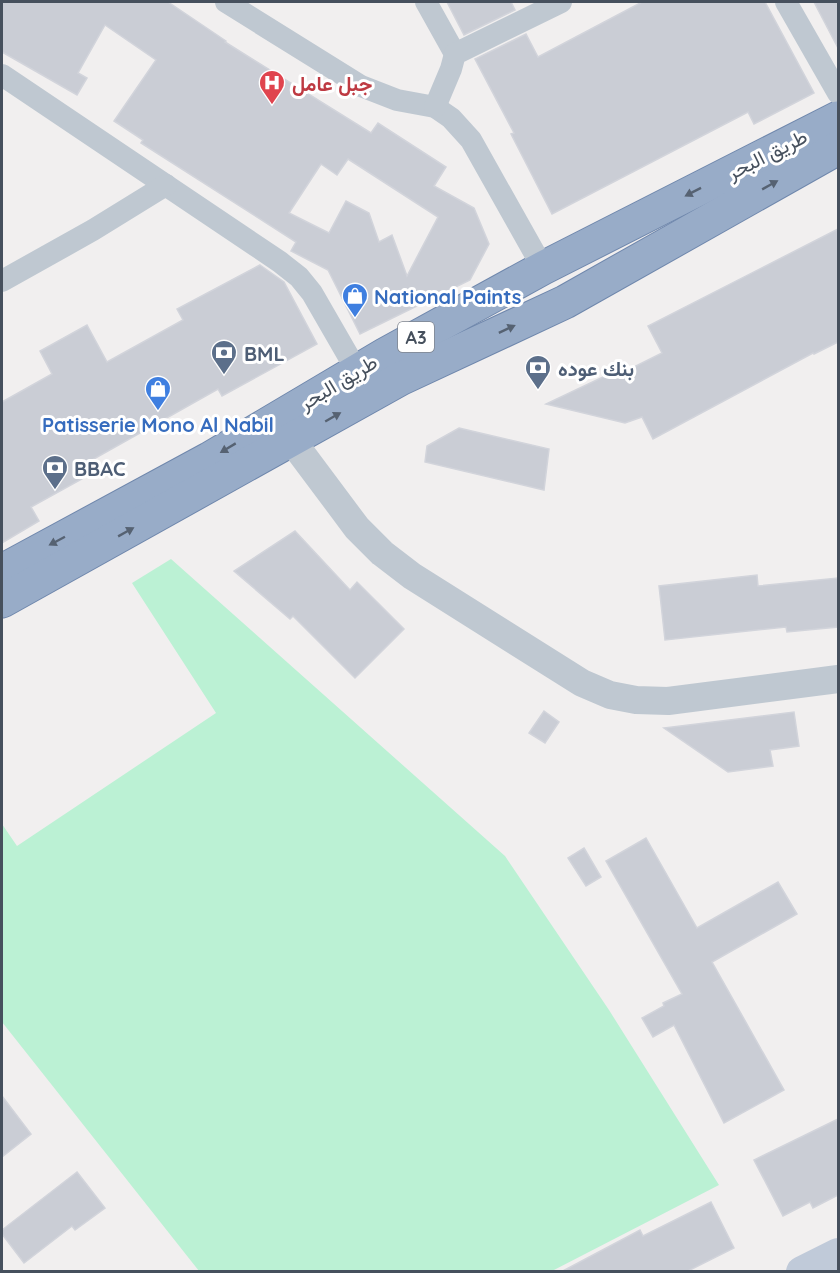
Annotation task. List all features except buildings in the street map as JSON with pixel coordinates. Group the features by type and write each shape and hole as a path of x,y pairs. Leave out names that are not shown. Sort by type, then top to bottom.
{"highway":[{"name":"طريق البحر","path":"2,571 209,459 357,371 543,268 838,118"},
{"name":"طريق البحر","path":"2,601 400,379 566,302 838,148"}],"main road":[{"path":"802,1272 838,1254"}],"street":[{"path":"226,2 361,86 397,100 435,107 451,118 471,140 543,268"},
{"path":"426,2 455,54 435,107"},
{"path":"455,54 561,2"},
{"path":"786,2 838,93"},
{"path":"2,75 299,277 312,293 357,371"},
{"path":"2,280 93,230 166,185"},
{"path":"292,441 357,528 382,553 412,576 582,683 610,695 636,700 668,701 838,679"}],"green space":[{"path":"171,559 505,856 609,1010 719,1185 552,1271 199,1271 2,1022 2,824 17,846 216,713 132,583"}],"place":[{"name":"جبل عامل","path":"272,106"},
{"name":"National Paints","path":"355,319"},
{"name":"BML","path":"224,376"},
{"name":"بنك عوده","path":"538,391"},
{"name":"Patisserie Mono Al Nabil","path":"158,412"},
{"name":"BBAC","path":"55,491"}]}
